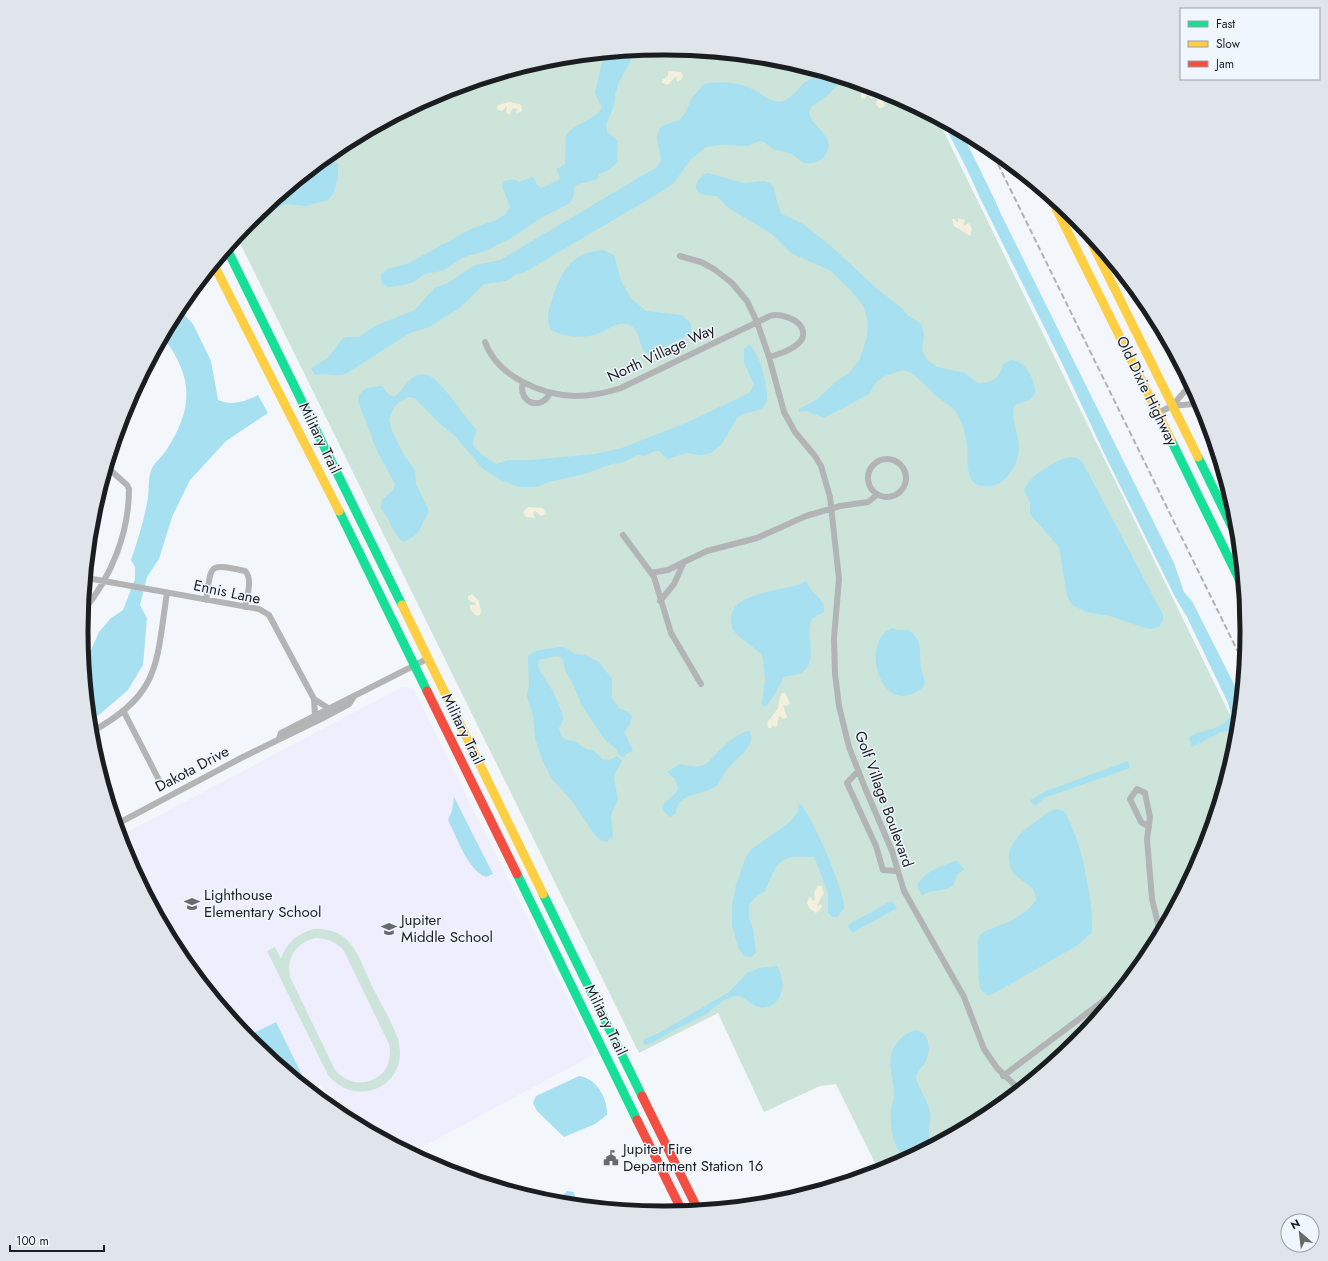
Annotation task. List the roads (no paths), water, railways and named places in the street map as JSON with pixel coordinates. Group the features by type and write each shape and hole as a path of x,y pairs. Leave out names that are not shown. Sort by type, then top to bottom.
{"main road":[{"name":"Old Dixie Highway","path":"1058,212 1236,574"},
{"name":"Old Dixie Highway","path":"1095,249 1228,519"},
{"name":"Military Trail","path":"229,253 429,658 696,1205"},
{"name":"Military Trail","path":"216,269 327,486 679,1206"}],"street":[{"name":"Golf Village Boulevard","path":"680,256 706,264 725,277 744,297 757,322 787,419 821,466 830,497 830,510 839,579 834,638 835,674 845,731 858,772 892,851 904,891 965,1000 984,1049 1003,1076 1015,1086"},
{"path":"757,322 774,315 782,315 794,321 802,330 803,335 799,343 784,352 769,357"},
{"name":"North Village Way","path":"485,342 493,357 503,368 524,382 550,392 576,396 590,395 621,388 757,322"},
{"path":"524,382 521,390 522,395 529,401 542,403 546,400 550,392"},
{"path":"1172,406 1187,390"},
{"path":"1158,413 1172,406 1193,404"},
{"path":"882,459 897,461 903,466 906,473 904,488 899,494 892,497 884,498 877,495 868,483 870,468 882,459"},
{"path":"90,601 104,580 116,558 129,496 127,485 111,471"},
{"path":"651,573 668,570 711,549 757,538 806,516 840,506 868,502 877,495"},
{"path":"623,535 651,573 671,633 701,684"},
{"path":"660,600 674,584 684,562"},
{"path":"206,600 211,570 219,565 248,573 249,578 245,607"},
{"name":"Ennis Lane","path":"91,578 259,609 268,615 314,699 315,715"},
{"path":"97,729 124,712 144,690 153,673 159,655 167,593"},
{"name":"Dakota Drive","path":"279,738 281,733 346,698 353,698 429,658"},
{"name":"Dakota Drive","path":"121,822 279,738 284,738 349,704 353,698"},
{"name":"Ennis Lane","path":"314,699 328,708"},
{"path":"124,712 159,780"},
{"path":"858,772 847,783 876,846 884,870 897,871"},
{"path":"1149,827 1141,822 1130,799 1137,788 1145,793 1150,817 1149,827 1147,839 1152,899 1158,924"},
{"path":"1003,1076 1106,999"},
{"path":"662,1172 677,1166"}],"water":[{"path":"632,56 619,82 615,94 614,105 606,125 607,132 618,141 617,162 609,170 599,174 597,179 576,185 570,203 541,218 513,237 485,251 464,257 442,271 424,274 414,282 389,287 382,284 381,274 387,269 407,264 471,229 496,220 506,214 510,207 502,186 504,181 514,179 519,182 533,177 537,185 542,188 560,179 557,169 565,164 566,135 574,127 598,113 602,108 595,93 603,58"},
{"path":"815,76 839,83 828,95 811,107 809,113 813,122 825,135 829,145 824,157 817,162 803,163 792,154 773,149 764,142 759,141 748,146 720,145 706,147 690,160 674,183 661,192 523,273 515,275 506,281 484,284 461,307 429,327 410,333 347,373 339,375 315,375 311,368 328,358 342,339 346,337 359,337 375,326 415,310 434,288 448,283 475,265 500,260 657,167 661,161 657,137 659,129 662,126 679,120 684,115 692,98 704,84 723,82 742,85 779,102 793,95 804,83"},
{"path":"946,129 966,141 1174,563 1184,592 1192,601 1236,689 1231,730 1221,732 1192,747 1189,738 1200,732 1218,727 1228,720 1231,714 1228,703 1187,617 1175,597 1105,455 1061,361"},
{"path":"333,160 338,164 338,179 333,194 328,200 306,206 285,204 273,211 266,219 258,224 314,174"},
{"path":"708,173 743,183 765,181 771,184 774,188 778,206 782,214 803,224 831,246 876,288 903,309 906,314 921,324 924,334 922,350 927,360 937,367 965,373 978,383 995,379 1002,370 1003,365 1010,360 1021,363 1025,367 1034,383 1035,394 1029,400 1015,405 1013,417 1019,446 1018,454 1014,466 1003,481 991,486 975,484 969,473 964,429 958,415 951,407 935,395 910,372 903,370 885,376 876,382 869,394 824,418 807,411 799,412 799,409 816,400 839,379 849,373 860,359 867,336 868,323 864,307 851,291 831,271 791,253 772,234 727,207 717,196 700,193 697,190 696,184 702,176"},
{"path":"603,250 614,255 621,281 631,298 646,311 682,315 691,324 692,333 649,355 642,348 635,329 626,324 619,324 592,336 580,337 568,336 551,330 548,320 549,310 558,283 567,267 581,256 591,252"},
{"path":"183,314 193,324 211,361 218,400 233,403 248,400 258,395 268,413 226,441 190,480 172,517 159,559 147,577 140,605 147,618 143,665 128,690 95,717 89,654 99,632 111,618 123,610 135,579 135,567 131,560 145,514 149,479 152,468 165,452 176,434 186,406 185,379 173,351 167,342"},
{"path":"749,345 757,355 760,362 765,380 767,401 762,409 743,414 737,418 721,445 711,453 701,455 687,453 667,459 659,451 655,451 645,456 637,455 624,462 612,464 584,474 549,482 537,487 519,487 501,480 482,468 456,437 439,423 415,398 408,397 398,403 393,409 389,419 392,431 404,455 415,470 416,484 429,511 417,534 404,542 395,533 381,509 382,500 393,490 395,484 377,451 358,401 359,395 366,388 382,386 389,395 394,397 409,380 415,376 423,374 430,376 442,387 477,430 473,441 473,446 482,455 496,464 508,460 531,460 595,454 622,448 688,422 749,393 754,385 744,362 744,349"},
{"path":"1071,457 1077,458 1083,463 1163,615 1163,620 1159,627 1151,629 1110,616 1086,612 1072,605 1067,596 1059,547 1030,514 1030,503 1024,490 1037,474 1051,464"},
{"path":"805,581 822,601 824,606 824,612 811,621 811,650 809,664 805,670 799,674 784,677 773,697 765,707 762,705 765,679 763,657 733,630 731,626 731,618 733,610 739,603 748,598 758,594 799,585"},
{"path":"894,628 896,630 909,630 917,639 920,647 920,661 925,681 924,686 909,695 896,695 886,687 879,675 876,661 877,646 883,635"},
{"path":"560,647 566,648 575,654 585,655 599,662 612,679 612,698 619,708 628,712 632,717 630,724 624,732 633,750 626,754 624,758 618,754 616,749 605,740 582,706 571,680 565,671 563,660 556,656 539,660 538,665 540,671 554,693 562,713 563,720 559,728 561,736 566,740 574,741 586,749 593,750 602,759 610,760 617,756 622,761 614,779 618,799 611,815 613,836 607,842 600,840 595,835 572,801 552,779 543,762 535,738 533,716 527,696 529,685 528,656 535,651"},
{"path":"746,731 749,731 751,735 750,744 726,771 718,784 704,792 685,798 677,807 676,814 670,817 665,812 663,805 677,792 678,788 675,779 667,772 680,764 702,766 706,764 727,743"},
{"path":"1128,761 1130,768 1044,798 1035,806 1030,800 1049,790"},
{"path":"454,797 493,874 486,877 480,874 468,861 448,820 452,811"},
{"path":"799,803 804,808 811,820 834,871 840,887 844,908 837,917 833,917 828,913 828,892 814,857 791,857 782,861 775,868 765,891 758,895 749,904 749,918 753,929 756,952 752,957 744,956 739,949 732,926 732,905 736,885 746,857 752,849 790,822 798,811"},
{"path":"1057,809 1064,811 1066,814 1080,848 1092,914 1091,933 1078,945 993,994 987,995 981,990 979,984 979,936 986,930 1016,918 1029,908 1036,900 1033,889 1017,877 1011,868 1009,854 1011,848 1018,836 1023,831 1047,813"},
{"path":"957,861 964,869 957,875 953,886 922,895 917,885 921,880 929,872"},
{"path":"891,901 897,908 852,933 848,925"},
{"path":"777,966 782,980 782,991 780,996 773,1004 767,1007 756,1006 743,998 734,996 722,1002 706,1014 654,1042 646,1045 643,1043 644,1039 659,1033 729,992 747,973 759,968"},
{"path":"276,1022 302,1075 300,1076 285,1063 253,1033"},
{"path":"916,1030 925,1035 927,1039 929,1049 927,1059 918,1071 916,1078 930,1112 930,1141 902,1154 895,1143 891,1123 894,1087 890,1062 892,1052 898,1041 908,1033"},
{"path":"579,1076 591,1081 600,1090 607,1109 607,1115 595,1124 564,1137 537,1111 533,1103 536,1096"},
{"path":"567,1191 574,1192 575,1199 561,1197"}],"railway":[{"path":"996,161 1239,653"}],"place":[{"name":"Lighthouse Elementary School","path":"192,904"},
{"name":"Jupiter Middle School","path":"389,929"},
{"name":"Jupiter Fire Department Station 16","path":"611,1158"}]}
